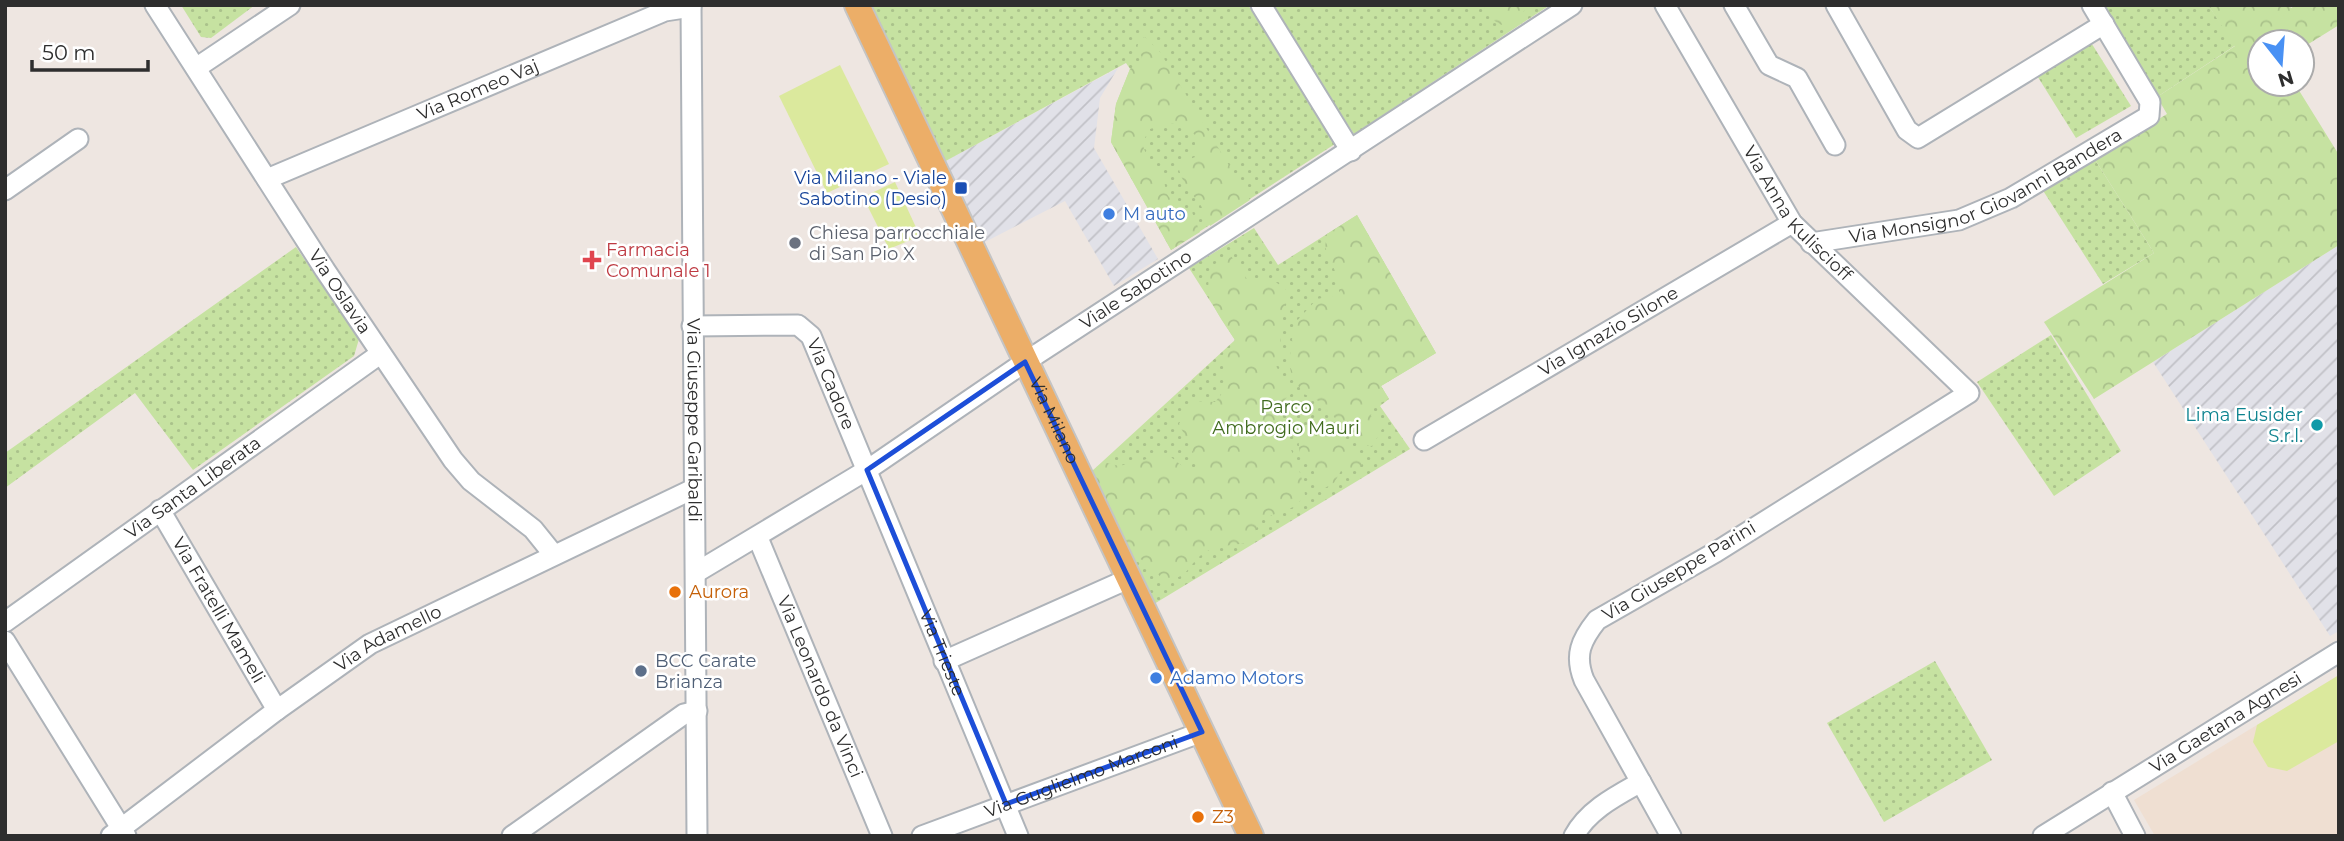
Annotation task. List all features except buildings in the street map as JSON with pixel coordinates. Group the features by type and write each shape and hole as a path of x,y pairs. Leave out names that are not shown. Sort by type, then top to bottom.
{"main road":[{"name":"Via Milano","path":"857,5 1251,836"}],"street":[{"name":"Via Oslavia","path":"155,5 380,354 462,470 533,529 554,555"},
{"path":"197,68 290,5"},
{"path":"1261,5 1351,151"},
{"name":"Viale Sabotino","path":"697,572 758,538 867,470 1025,362 1572,5"},
{"name":"Via Anna Kuliscioff","path":"1665,5 1792,223 1969,393"},
{"path":"1734,5 1769,65 1797,78 1835,145"},
{"path":"1836,5 1907,130 1917,138 2104,24 2092,5"},
{"name":"Via Romeo Vaj","path":"267,179 653,16 691,6"},
{"name":"Via Giuseppe Garibaldi","path":"691,6 697,836"},
{"name":"Via Monsignor Giovanni Bandera","path":"1811,243 1958,220 2011,198 2147,118 2152,111 2150,103 2104,24"},
{"path":"5,190 78,139"},
{"name":"Via Ignazio Silone","path":"1424,440 1792,223"},
{"name":"Via Cadore","path":"692,326 798,324 806,329 867,470"},
{"name":"Via Santa Liberata","path":"5,622 380,354"},
{"name":"Via Giuseppe Parini","path":"1671,836 1578,665 1579,648 1597,620 1716,552 1969,393"},
{"name":"Via Trieste","path":"867,470 1018,836"},
{"name":"Via Adamello","path":"119,833 277,710 370,644 693,489"},
{"name":"Via Fratelli Mameli","path":"160,510 277,710"},
{"name":"Via Leonardo da Vinci","path":"758,538 881,836"},
{"path":"944,662 1128,579"},
{"path":"5,641 119,833"},
{"name":"Via Gaetana Agnesi","path":"2043,836 2339,652"},
{"path":"512,836 684,714 697,711"},
{"name":"Via Guglielmo Marconi","path":"922,836 1202,732"},
{"path":"1574,836 1579,827 1607,801 1641,782"},
{"path":"2112,792 2135,836"}],"highlighted area":[{"path":"1025,362 1202,732 1006,804 867,470"}],"shaded area":[{"path":"1118,68 1100,98 1094,148 1158,259 1114,286 1065,201 983,243 942,163"},
{"path":"2339,245 2339,631 2330,636 2153,362"},
{"path":"2339,675 2339,836 2155,836 2134,800"}],"green space":[{"path":"181,5 255,5 211,38 201,37"},
{"path":"866,5 1248,5 1338,142 1171,250 1111,142 1116,104 1130,69 1126,63 942,163"},
{"path":"1270,5 1550,5 1354,134"},
{"path":"1483,5 1526,7 1516,27 1510,27 1496,22"},
{"path":"2102,5 2208,5 2236,45 2157,97"},
{"path":"2208,5 2289,5 2291,8 2296,5 2339,5 2339,25 2316,39 2316,28 2246,28 2246,98 2304,98 2339,155 2339,245 2094,399 2044,322 2154,253 2094,158 2167,114 2157,97 2235,46"},
{"path":"1145,37 1160,52 1250,200 1210,226 1203,209 1184,181 1178,164 1195,157 1195,135 1185,127 1174,124 1150,129 1142,143 1151,168 1163,179 1168,196 1181,208 1192,212 1200,232 1171,250 1111,142 1116,104 1130,69 1139,64 1142,57 1137,49 1139,39"},
{"path":"2090,41 2131,106 2076,138 2036,74"},
{"path":"840,65 889,164 827,193 779,96"},
{"path":"2094,158 2154,253 2103,284 2042,189"},
{"path":"895,182 920,236 889,249 863,197"},
{"name":"Parco Ambrogio Mauri","path":"1357,215 1436,353 1381,386 1389,399 1380,406 1410,449 1154,604 1091,472 1235,340 1189,268 1254,228 1278,265"},
{"path":"1357,215 1436,353 1381,386 1389,399 1372,407 1371,416 1383,427 1372,447 1358,442 1344,431 1325,404 1304,394 1292,377 1289,363 1294,324 1317,299 1338,295 1342,288 1325,247 1327,234"},
{"path":"296,247 359,339 354,356 193,470 135,393 5,488 5,453"},
{"path":"1231,256 1247,279 1277,283 1292,294 1280,313 1281,350 1276,366 1292,393 1281,403 1282,416 1305,495 1296,506 1262,519 1248,543 1210,550 1200,556 1183,574 1165,582 1149,564 1130,553 1091,472 1103,462 1119,466 1167,454 1190,472 1199,464 1179,424 1191,401 1215,402 1226,384 1222,364 1235,340 1212,303 1208,283 1216,263"},
{"path":"2051,335 2121,451 2054,496 1977,382"},
{"path":"1322,433 1347,443 1362,465 1353,471 1341,471 1334,483 1323,489 1316,482 1312,467 1300,458 1298,434 1310,436"},
{"path":"1935,661 1992,760 1884,822 1827,723"},
{"path":"2339,675 2339,741 2287,771 2268,767 2253,742 2257,725"}],"place":[{"name":"Via Milano - Viale Sabotino (Desio)","path":"961,188"},
{"name":"M auto","path":"1109,214"},
{"name":"Chiesa parrocchiale di San Pio X","path":"795,243"},
{"name":"Farmacia Comunale 1","path":"592,260"},
{"name":"Lima Eusider S.r.l.","path":"2317,425"},
{"name":"Aurora","path":"675,592"},
{"name":"BCC Carate Brianza","path":"641,671"},
{"name":"Adamo Motors","path":"1156,678"},
{"name":"Z3","path":"1198,817"}]}
